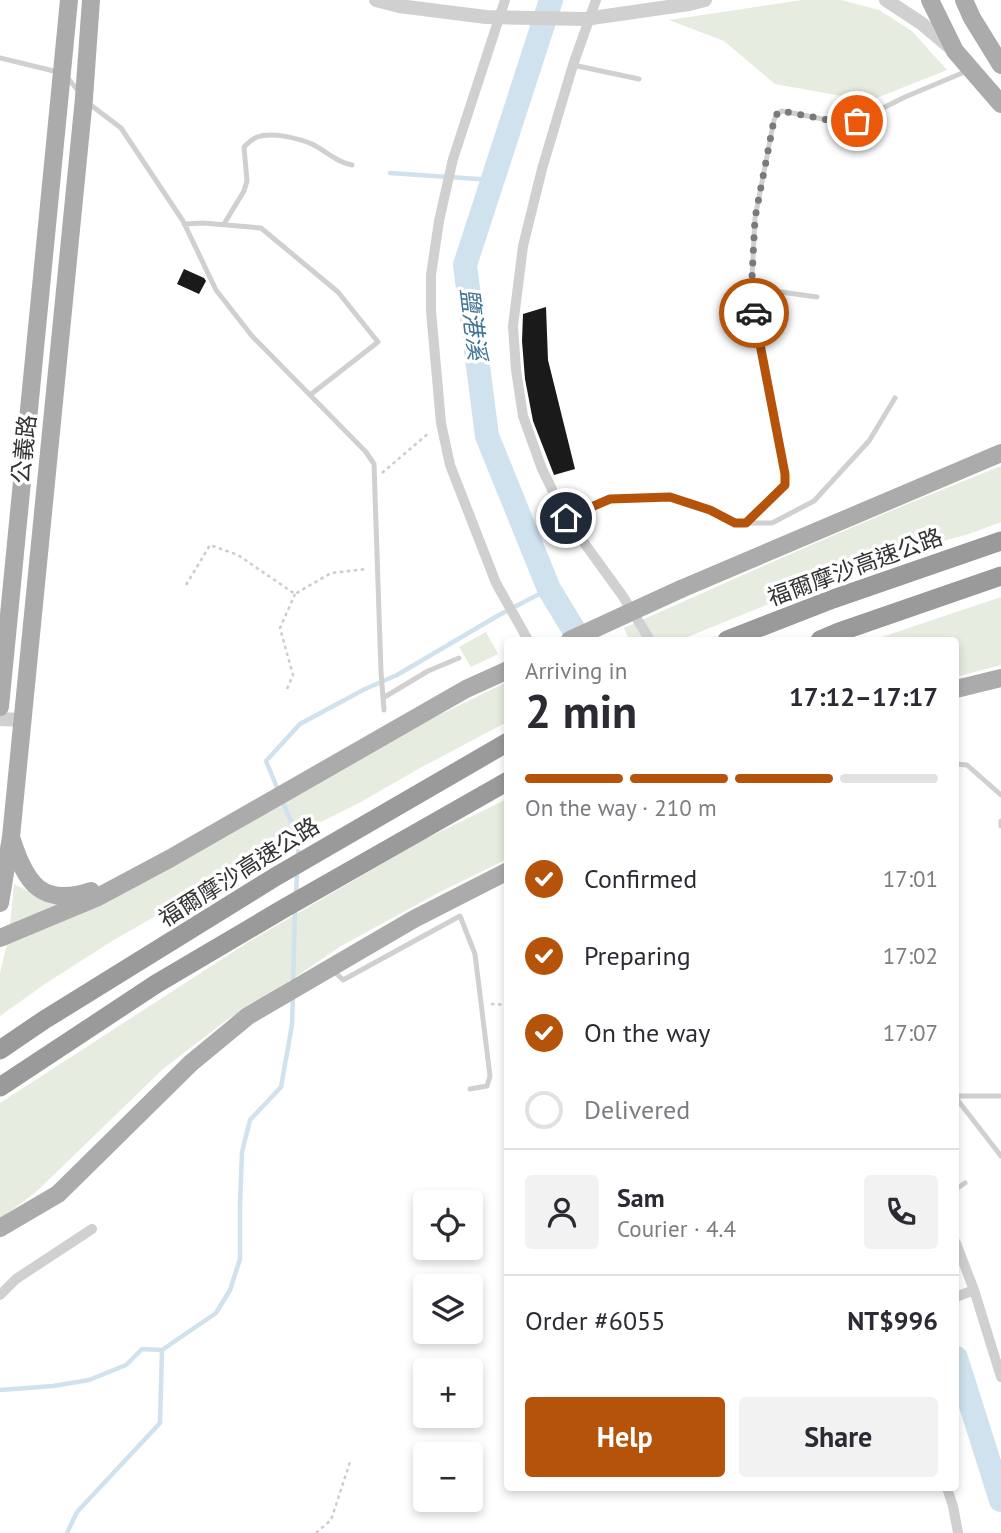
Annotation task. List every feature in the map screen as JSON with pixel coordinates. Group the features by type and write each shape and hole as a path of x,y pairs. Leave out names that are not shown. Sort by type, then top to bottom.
{"highway":[{"name":"福爾摩沙高速公路","path":"736,637 833,599 1001,541"},
{"path":"827,637 1001,576"},
{"name":"福爾摩沙高速公路","path":"0,1049 298,864 504,744"},
{"path":"0,1087 156,984 504,783"}],"main road":[{"name":"公義路","path":"0,707 69,0"},
{"name":"公義路","path":"0,903 11,837 84,98 91,0"},
{"path":"930,0 955,51 1001,104"},
{"path":"964,0 1001,65"},
{"path":"577,637 681,589 1001,453"},
{"path":"0,938 96,898 466,689 504,672"},
{"path":"959,688 1001,678"},
{"path":"11,837 20,865 30,881 48,894 75,897 103,888 169,859"},
{"path":"0,1240 68,1185 191,1063 248,1016 414,919 504,873"},
{"path":"0,1228 51,1199"}],"street":[{"path":"376,0 399,6 486,17 585,19 705,0"},
{"path":"505,0 453,159 439,221 431,275 431,311 441,423 450,465 503,597 526,637"},
{"path":"596,0 541,169 523,246 513,326 516,370 523,416 541,469 566,518 622,595 648,637"},
{"path":"886,0 921,23 955,51"},
{"path":"0,719 22,720"},
{"path":"0,1295 16,1279 92,1229"},
{"path":"959,1251 1001,1377"},
{"path":"959,1296 974,1290"},
{"path":"948,1491 958,1533"}],"lane":[{"path":"0,58 63,73 92,107 121,128 184,224 216,290 252,337 366,452 374,464 384,710"},
{"path":"573,65 639,79"},
{"path":"746,523 785,485 751,297 755,218 774,120 782,111 838,122 857,121 905,97 971,70"},
{"path":"224,224 244,191 247,181 244,147 255,138 270,135 312,144 329,156 352,165"},
{"path":"184,224 261,228 338,292 378,342 310,396"},
{"path":"752,288 817,297"},
{"path":"566,518 610,499 670,497 710,510 735,523 772,523 814,501 869,441 895,398"},
{"path":"383,698 428,671 459,659"},
{"path":"959,764 967,765 1001,795"},
{"path":"331,968 343,980 460,916 475,954 490,1076 487,1086 470,1089"},
{"path":"959,1097 1001,1096"},
{"path":"959,1101 1001,1156"},
{"path":"959,1187 965,1183"}],"path":[{"path":"374,480 441,423"},
{"path":"186,585 210,545 238,555 295,594"},
{"path":"287,689 293,675 280,628 295,594 331,573 378,568"},
{"path":"481,1003 504,1005"},
{"path":"316,1533 331,1520 351,1459"}],"shaded area":[{"path":"802,0 841,0 879,10 912,31 947,70 869,101 775,84 724,41 669,20"},
{"path":"1001,466 1001,522 969,534 890,555 687,637 628,637 624,628 859,524"},
{"path":"1001,597 1001,665 959,676 959,637 882,637"},
{"path":"486,632 498,654 471,667 459,647"},
{"path":"504,683 504,724 283,841 112,941 0,1016 0,973 7,944 419,725"},
{"path":"504,800 504,860 341,946 224,1022 163,1069 37,1191 0,1219 0,1103 250,941 423,840"},
{"path":"14,884 36,895 61,904 10,925"}],"building":[{"path":"184,269 206,281 199,294 177,284"},
{"path":"546,307 548,360 575,469 554,475 533,421 525,379 522,341 523,314"}],"waterway":[{"name":"鹽港溪","path":"551,0 465,265 487,436 549,589 578,637"},
{"path":"390,173 493,180"},
{"path":"278,790 266,761 300,724 397,675 549,589"},
{"path":"281,798 299,840 298,856"},
{"path":"296,894 297,872"},
{"path":"293,985 295,910"},
{"path":"67,1533 77,1512 160,1423 162,1350 216,1313 230,1290 240,1259 242,1152 250,1120 281,1087 292,1025 293,994"},
{"path":"0,1390 89,1380 126,1365 142,1349 162,1350"},
{"name":"鹽港溪","path":"959,1367 1001,1500"}],"way so far":[{"path":"754,313 751,297 755,218 777,114 782,111 838,122 857,121"}],"route":[{"path":"566,518 610,499 670,497 710,510 735,523 746,523 785,485 754,313"}]}
